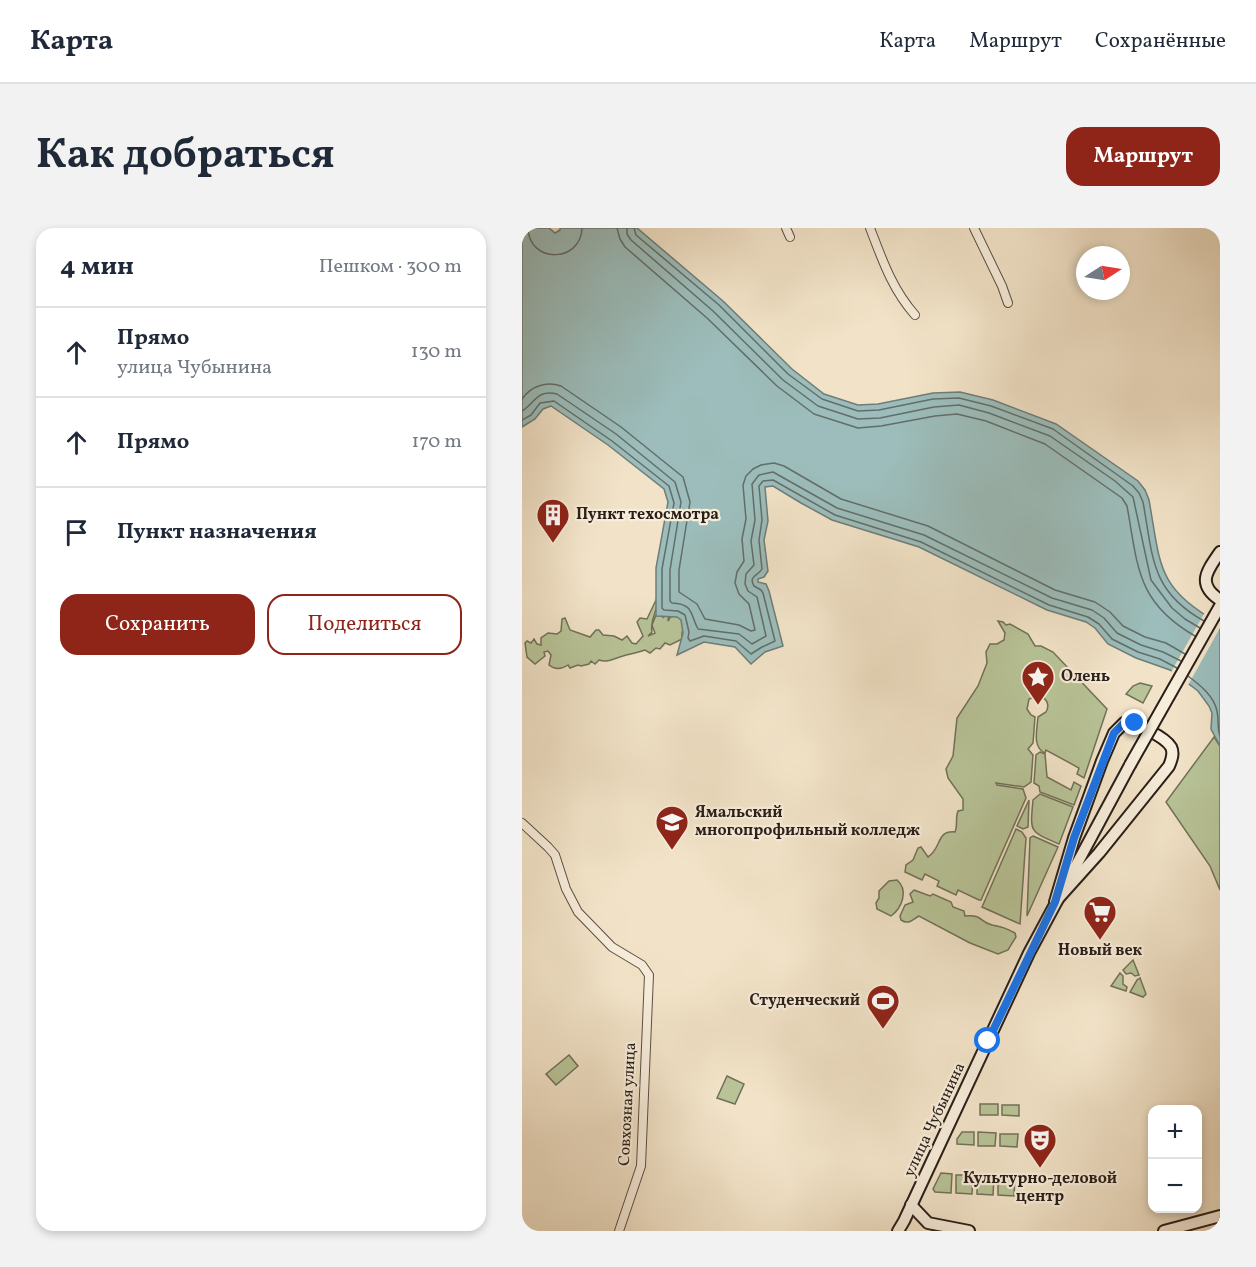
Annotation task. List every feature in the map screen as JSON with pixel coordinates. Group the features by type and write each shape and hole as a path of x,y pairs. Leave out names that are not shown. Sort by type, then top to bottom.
{"main road":[{"path":"1220,552 1208,569 1205,581 1211,593 1220,600"},
{"name":"улица Чубынина","path":"898,1231 1055,902 1220,606"},
{"path":"1124,723 1135,723 1167,742 1173,753 1170,766 1099,854 1055,902 1074,838 1114,733 1124,723"},
{"path":"911,1205 928,1223 969,1231"},
{"path":"1164,1231 1220,1216"}],"street":[{"path":"786,228 790,237"},
{"path":"870,228 891,281 900,298 915,315"},
{"path":"974,228 1008,303"},
{"name":"Совхозная улица","path":"522,823 555,855 566,889 578,912 612,947 642,965 649,975 641,1166 619,1231"}],"green space":[{"path":"657,598 651,628 652,632 648,636 655,633 652,625 656,615 665,607 663,618 669,610 668,621 673,613 682,617 684,630 682,639 670,645 665,643 660,649 656,648 650,653 645,650 609,661 599,660 595,664 591,661 589,664 570,668 568,665 554,668 549,665 551,655 548,651 544,652 545,656 535,664 527,657 525,643 527,641 531,643 534,639 537,644 541,645 541,638 548,633 557,634 561,631 562,619 565,618 570,630 590,637 596,630 599,630 603,635 614,636 622,640 627,636 632,643 636,644 643,636 637,622 640,618 647,619"},
{"path":"998,621 1006,625 1010,624 1028,634 1035,646 1041,646 1053,652 1107,709 1084,778 1077,774 1079,768 1046,750 1045,753 1038,747 1036,738 1038,717 1046,712 1048,704 1044,698 1039,696 1029,699 1027,709 1035,717 1033,743 1028,749 1033,755 1031,782 1024,787 996,783 1023,789 1026,798 981,900 979,900 958,890 956,895 937,886 939,881 925,874 922,880 905,872 906,865 913,860 918,848 921,847 928,857 945,834 955,832 958,811 963,810 963,799 948,778 946,769 953,756 957,718 978,686 987,663 986,652 990,644 997,644 1004,640 1005,633"},
{"path":"1140,683 1152,686 1143,703 1126,694 1133,686"},
{"path":"1214,737 1220,746 1220,890 1210,866 1166,802"},
{"path":"1040,752 1045,754 1047,777 1071,790 1074,782 1081,786 1074,805 1040,792 1039,786 1034,783 1036,755"},
{"path":"1040,794 1073,807 1059,844 1037,833 1032,825 1033,800"},
{"path":"1029,800 1028,827 1023,829 1017,826"},
{"path":"1016,829 1026,838 1020,924 982,907"},
{"path":"1033,836 1058,847 1027,916 1030,838"},
{"path":"897,880 903,889 903,899 891,916 877,909 876,903 879,891 889,881"},
{"path":"914,890 930,896 933,894 951,902 953,907 964,911 965,916 978,917 988,924 1015,933 1016,937 1008,950 998,954 970,943 919,916 906,922 901,920 900,916 905,905 913,902 910,894"},
{"path":"1133,960 1139,975 1126,974 1123,970"},
{"path":"1120,973 1123,976 1123,984 1127,987 1126,991 1111,986"},
{"path":"1140,978 1146,994 1143,997 1130,992"},
{"path":"569,1055 578,1066 556,1085 546,1074"},
{"path":"727,1076 744,1084 735,1104 717,1098"},
{"path":"980,1104 998,1104 998,1115 980,1115"},
{"path":"1002,1105 1019,1105 1019,1116 1002,1115"},
{"path":"962,1132 974,1132 974,1145 957,1144 957,1139"},
{"path":"978,1132 996,1133 995,1146 978,1146"},
{"path":"1000,1134 1018,1134 1017,1147 1000,1146"},
{"path":"941,1173 952,1174 951,1193 935,1192 933,1189"},
{"path":"956,1175 973,1175 972,1194 956,1193"},
{"path":"977,1176 994,1177 993,1195 977,1194"},
{"path":"998,1177 1015,1178 1014,1196 998,1195"}],"water":[{"path":"526,228 549,228 555,233 560,228 637,228 723,301 792,369 824,394 858,405 878,404 933,393 960,392 993,400 1056,424 1138,481 1149,500 1156,542 1165,573 1184,598 1220,624 1220,746 1211,729 1212,713 1209,706 1198,691 1170,670 1136,658 1108,644 1095,628 1086,622 1047,610 919,547 832,520 773,486 765,487 768,521 764,540 768,571 764,577 758,579 758,582 766,584 769,591 783,646 765,652 751,664 735,647 704,642 677,655 683,633 681,620 677,617 656,616 656,568 668,502 664,489 608,445 551,406 543,409 535,419 522,427 522,233"}],"pier":[{"path":"1205,612 1220,620 1220,628 1187,687 1170,674"}],"place":[{"name":"Пункт техосмотра","path":"553,544"},
{"name":"Олень","path":"1038,706"},
{"name":"Ямальский многопрофильный колледж","path":"672,851"},
{"name":"Новый век","path":"1100,941"},
{"name":"Студенческий","path":"883,1030"},
{"name":"Культурно-деловой центр","path":"1040,1169"}],"route":[{"path":"988,1041 1055,902 1074,838 1114,733 1124,723 1135,723"}]}
